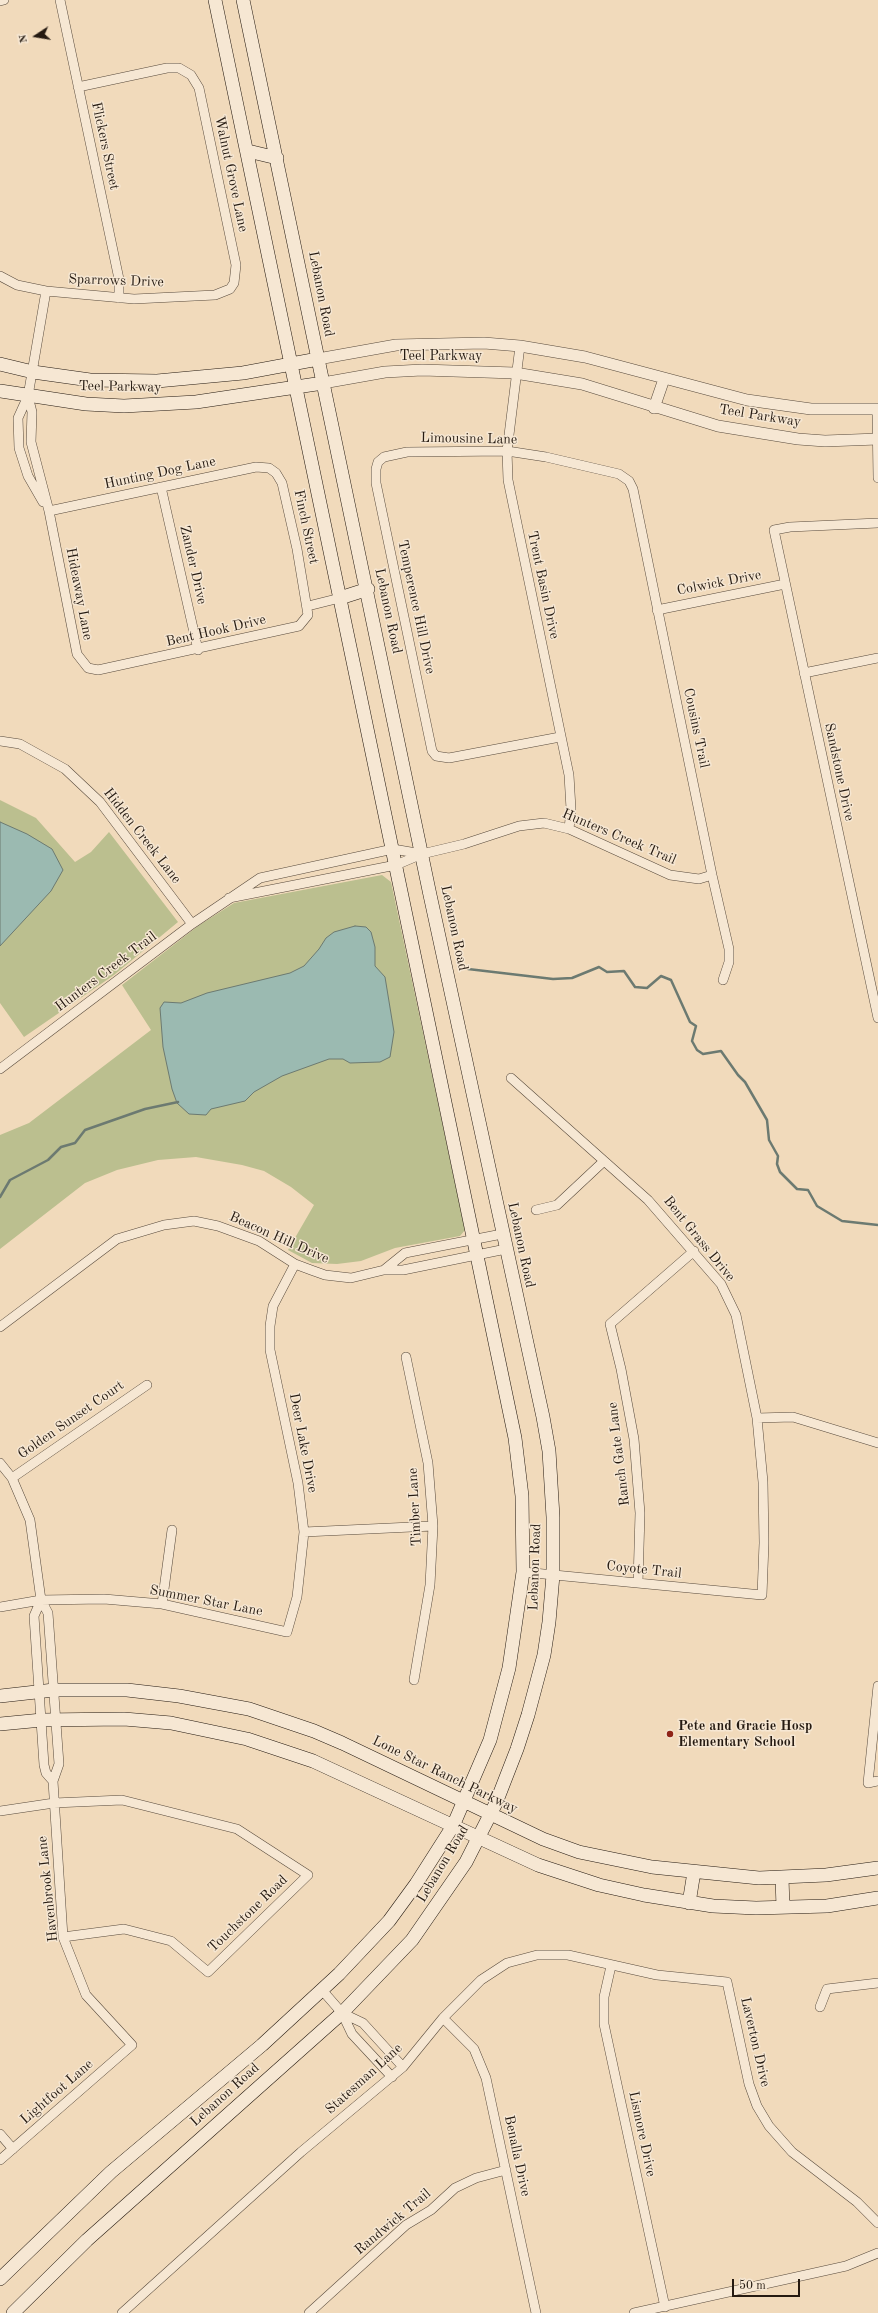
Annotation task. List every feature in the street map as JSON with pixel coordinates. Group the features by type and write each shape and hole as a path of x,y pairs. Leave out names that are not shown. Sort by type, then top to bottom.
{"main road":[{"name":"Lebanon Road","path":"0,2279 111,2172 262,2045 322,1990 360,1954 390,1921 416,1884 453,1826 465,1802 490,1740 505,1687 514,1646 523,1572 522,1496 515,1438 393,849 294,387 248,151 215,0"},
{"name":"Lebanon Road","path":"13,2313 87,2240 342,2013 412,1940 448,1890 491,1815 517,1749 536,1688 549,1622 553,1575 553,1510 549,1451 323,383 278,158 243,0"},
{"path":"248,151 274,141"},
{"path":"248,151 278,158"},
{"name":"Teel Parkway","path":"0,364 33,372 90,380 157,381 243,373 318,359"},
{"name":"Teel Parkway","path":"0,391 86,404 124,406 196,402 323,383"},
{"path":"340,598 368,590"},
{"name":"Lone Star Ranch Parkway","path":"0,1696 54,1690 120,1690 153,1693 249,1710 335,1740 543,1839 579,1852 652,1867 759,1878 826,1875 878,1868"},
{"path":"0,1724 56,1719 90,1718 145,1720 197,1728 247,1739 313,1761 556,1873 617,1889 689,1903 713,1906 783,1908 827,1906 878,1898"},
{"path":"689,1903 694,1872"},
{"path":"782,1878 783,1908"}],"street":[{"path":"0,1 4,0"},
{"name":"Flickers Street","path":"60,0 119,279 119,298"},
{"name":"Walnut Grove Lane","path":"78,87 166,68 186,70 196,81 204,111 236,265 236,278 232,287"},
{"name":"Sparrows Drive","path":"0,276 17,285 46,291 119,298 206,296 224,293 232,287"},
{"name":"Hideaway Lane","path":"46,291 28,396 18,418 19,448 28,476 49,511"},
{"name":"Teel Parkway","path":"318,359 389,346 414,344 484,343 520,346 585,357 747,400 810,409 877,409"},
{"name":"Trent Basin Drive","path":"520,346 515,373 507,451 510,492 571,794 569,829"},
{"name":"Teel Parkway","path":"323,383 385,372 422,370 515,373 582,384 654,408 718,426 798,439 825,441 878,439"},
{"path":"654,408 664,379"},
{"name":"Hideaway Lane","path":"28,396 32,412 31,442 49,511 77,654 88,668 98,670"},
{"path":"877,409 878,478"},
{"name":"Limousine Lane","path":"378,462 392,454 407,452 507,451 546,457 619,474 629,481"},
{"name":"Temperence Hill Drive","path":"378,462 376,475 378,491 430,744 436,756 449,758 560,737"},
{"name":"Hunting Dog Lane","path":"49,511 256,467 269,468 276,474"},
{"name":"Finch Street","path":"276,474 282,483 308,606"},
{"name":"Cousins Trail","path":"629,481 633,489 712,875 730,949 729,962 723,980"},
{"name":"Zander Drive","path":"162,487 198,650"},
{"name":"Sandstone Drive","path":"878,523 790,527 774,530 878,1018"},
{"name":"Colwick Drive","path":"658,610 785,584"},
{"path":"308,606 340,598"},
{"name":"Bent Hook Drive","path":"98,670 198,650 299,626 308,615 308,606"},
{"path":"804,673 878,658"},
{"name":"Hidden Creek Lane","path":"0,740 20,744 65,769 100,802 192,924"},
{"name":"Hunters Creek Trail","path":"229,898 396,865 422,854 532,824 556,825 569,829 670,875 699,879 712,875"},
{"name":"Hunters Creek Trail","path":"0,1069 192,924 260,878 393,849 422,854"},
{"name":"Bent Grass Drive","path":"511,1078 648,1200 694,1251 721,1284 736,1315 757,1418 764,1522 762,1595"},
{"path":"536,1210 557,1205 604,1161"},
{"name":"Beacon Hill Drive","path":"0,1326 117,1239 164,1225 194,1221 218,1226 259,1241 295,1264 325,1275 351,1278 384,1270 403,1270 506,1248"},
{"name":"Beacon Hill Drive","path":"384,1270 405,1253 502,1234"},
{"name":"Ranch Gate Lane","path":"638,1583 640,1513 634,1439 621,1369 610,1324 694,1251"},
{"name":"Deer Lake Drive","path":"287,1632 297,1597 304,1532 298,1483 270,1350 270,1326 273,1306 295,1264"},
{"name":"Timber Lane","path":"406,1357 428,1463 433,1526 430,1585 414,1680"},
{"name":"Golden Sunset Court","path":"12,1478 147,1385"},
{"path":"757,1418 793,1417 878,1443"},
{"name":"Havenbrook Lane","path":"0,1463 12,1478 30,1520 41,1600 48,1614 59,1764 52,1781 63,1937 86,1995 132,2045"},
{"path":"304,1532 433,1526"},
{"path":"162,1604 172,1530"},
{"name":"Coyote Trail","path":"523,1572 762,1595"},
{"name":"Summer Star Lane","path":"0,1607 41,1600 104,1599 162,1604 287,1632"},
{"name":"Havenbrook Lane","path":"41,1600 34,1616 44,1765 46,1773 52,1781"},
{"path":"878,1686 868,1783 878,1781"},
{"name":"Touchstone Road","path":"54,1802 122,1800 237,1828 308,1875 208,1972 171,1942 124,1929 63,1937"},
{"path":"0,1811 54,1802"},
{"name":"Statesman Lane","path":"122,2313 301,2152 403,2067 443,2018 481,1980 498,1968 517,1959 537,1955 557,1954 665,1976 727,1982"},
{"name":"Lismore Drive","path":"611,1966 604,1997 604,2024 665,2307"},
{"name":"Laverton Drive","path":"727,1982 749,2084 757,2106 769,2126 792,2152 857,2202 878,2223"},
{"path":"820,2007 827,1989 878,1983"},
{"path":"322,1990 342,2013 352,2034 392,2077"},
{"path":"342,2013 363,2023 403,2067"},
{"name":"Benalla Drive","path":"443,2018 465,2038 480,2060 486,2078 536,2313"},
{"name":"Lightfoot Lane","path":"0,2160 132,2045"},
{"path":"0,2134 12,2149"},
{"name":"Randwick Trail","path":"309,2313 406,2225 431,2210 455,2188 476,2178 506,2170"},
{"path":"634,2313 856,2263 878,2253"}],"green space":[{"path":"0,800 36,818 75,862 91,852 109,832 178,922 114,975 24,1037 0,1003"},
{"path":"382,875 391,882 465,1230 460,1236 395,1248 361,1261 337,1264 312,1263 288,1250 314,1205 291,1187 264,1171 242,1165 196,1157 158,1160 117,1170 85,1183 0,1249 0,1135 29,1123 151,1030 122,985 198,926 234,903"}],"water":[{"path":"0,822 27,834 52,849 63,870 51,891 0,946"},
{"path":"355,926 366,927 371,932 375,947 375,966 385,977 394,1032 390,1057 380,1062 350,1063 343,1059 329,1059 282,1076 254,1092 245,1101 211,1109 206,1115 189,1114 177,1103 172,1089 163,1047 160,1008 164,1002 181,1003 207,993 290,973 304,966 319,949 326,938 334,932"}],"waterway":[{"path":"468,969 553,979 572,978 599,967 607,972 624,971 635,987 647,988 661,976 671,980 690,1022 696,1026 692,1041 697,1050 703,1054 721,1051 738,1075 745,1082 767,1120 769,1140 778,1156 777,1164 780,1172 797,1189 808,1190 817,1206 842,1221 878,1225"},
{"path":"0,1197 10,1180 48,1160 61,1147 75,1143 85,1130 145,1109 178,1102"}],"place":[{"name":"Pete and Gracie Hosp Elementary School","path":"670,1734"}]}
